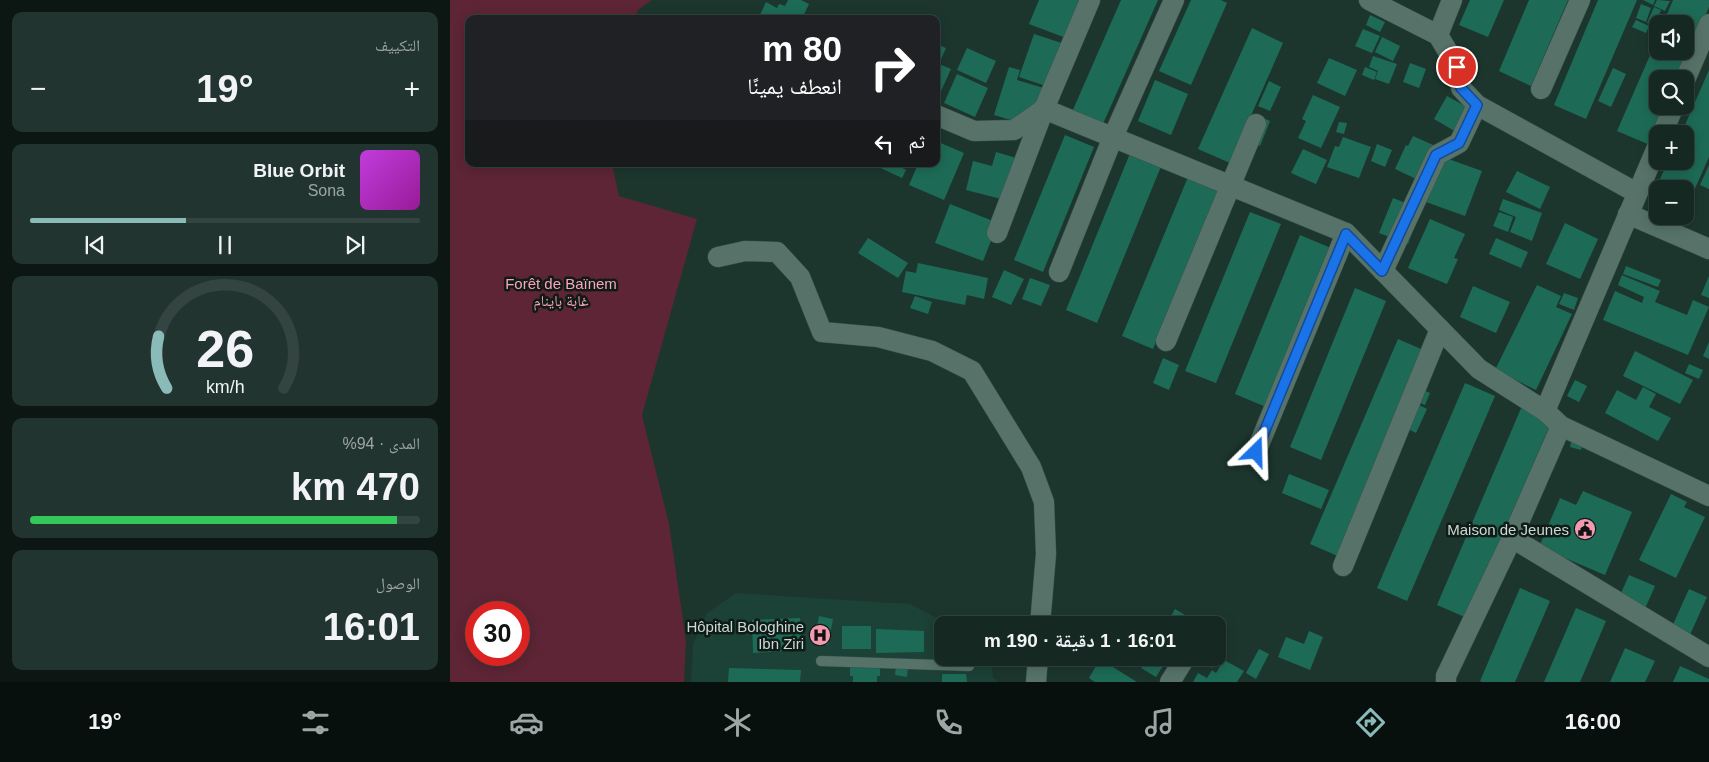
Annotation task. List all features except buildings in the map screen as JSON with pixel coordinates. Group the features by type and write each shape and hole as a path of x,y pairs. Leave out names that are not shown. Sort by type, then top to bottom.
{"street":[{"path":"997,233 1044,109 1090,0"},
{"path":"1059,272 1114,137 1174,0"},
{"path":"1369,0 1438,35 1457,67 1461,88 1477,105 1637,193"},
{"path":"1438,35 1452,0"},
{"path":"1542,89 1580,0"},
{"path":"1689,70 1709,24"},
{"path":"1382,271 1436,155 1459,143 1477,105"},
{"path":"940,116 974,132 1014,130 1044,109"},
{"path":"1044,109 1346,234 1479,369 1545,411 1561,426 1709,496"},
{"path":"1166,341 1256,124"},
{"path":"1545,411 1649,166"},
{"path":"1628,214 1709,249"},
{"path":"1256,452 1346,234"},
{"path":"718,257 745,251 778,252 800,277 822,332 878,337 932,351 972,372 1031,467 1044,502 1046,554 1041,616"},
{"path":"1343,566 1440,329"},
{"path":"1446,682 1446,676 1512,538 1561,426"},
{"path":"1512,538 1709,657"},
{"path":"1036,682 1037,666"},
{"path":"1170,682 1180,666"}],"lane":[{"path":"821,661 934,665"}],"shaded area":[{"name":"Hôpital Bologhine Ibn Ziri","path":"736,593 910,604 934,617 934,666 992,666 993,677 998,682 691,682 693,644 707,613"}],"green space":[{"name":"Forêt de Baïnem غابة باينام","path":"450,0 652,0 638,10 636,15 465,15 465,167 613,167 619,196 697,219 642,415 669,524 686,641 684,682 450,682"}],"place":[{"name":"Maison de Jeunes","path":"1585,529"},
{"name":"Hôpital Bologhine Ibn Ziri","path":"820,635"}],"route":[{"path":"1256,452 1346,234 1382,271 1436,155 1459,143 1477,105 1461,88 1457,67"}]}
